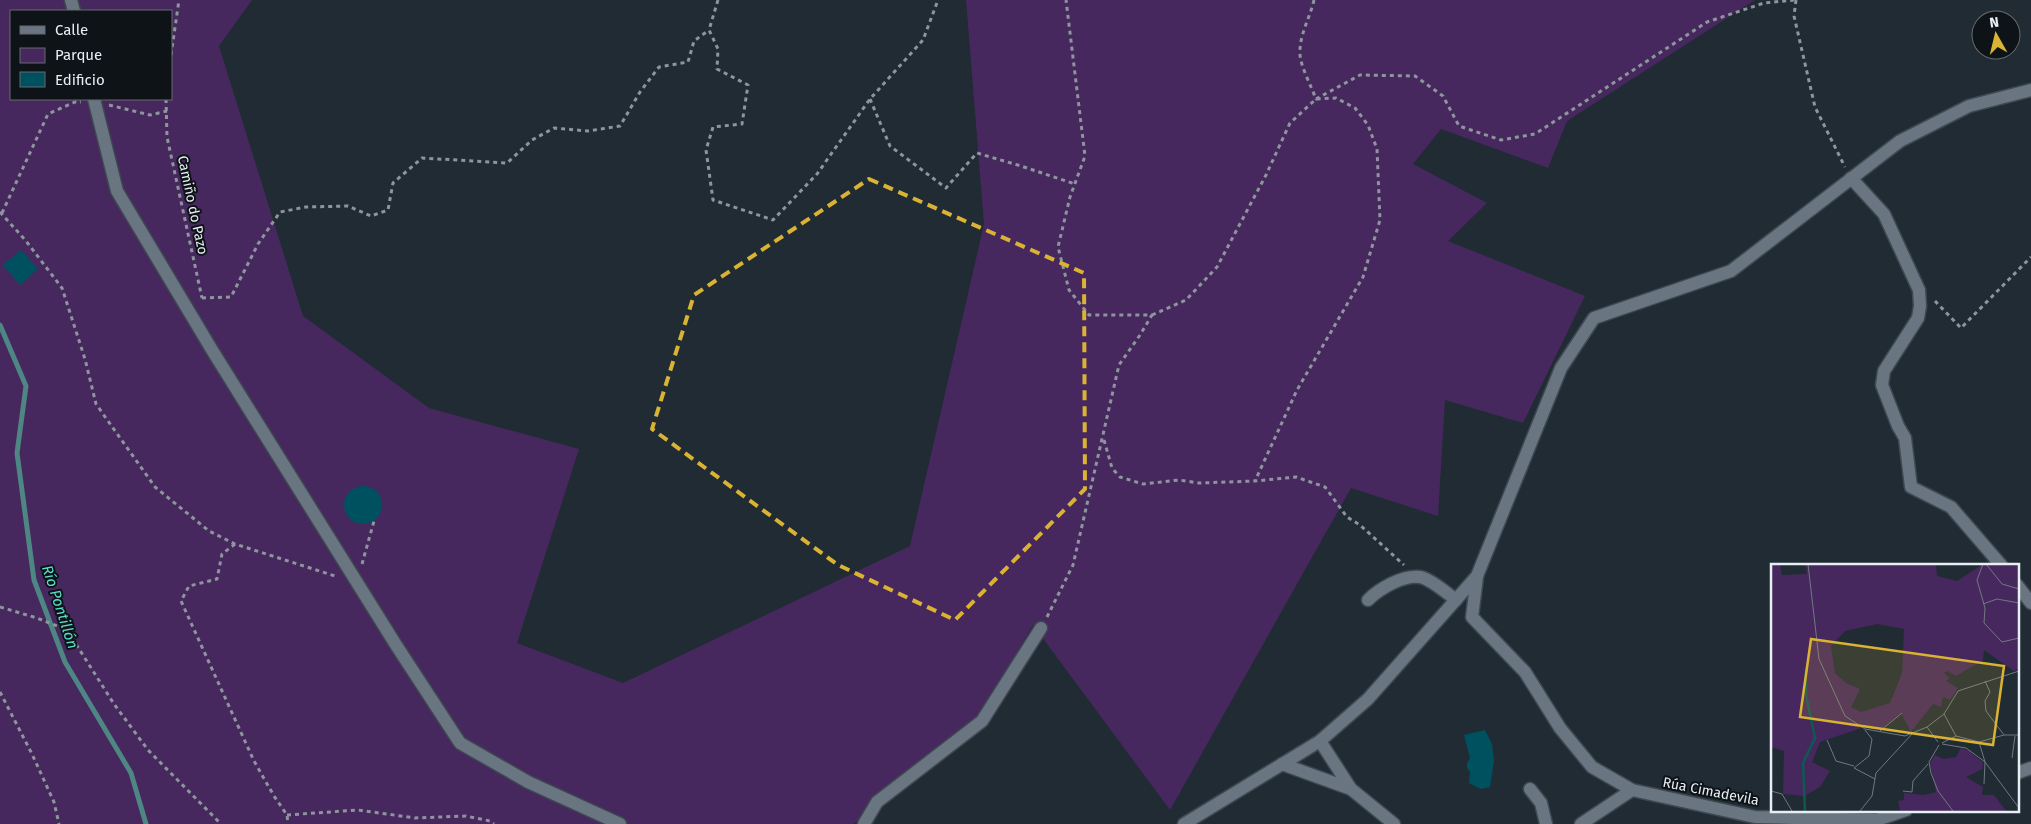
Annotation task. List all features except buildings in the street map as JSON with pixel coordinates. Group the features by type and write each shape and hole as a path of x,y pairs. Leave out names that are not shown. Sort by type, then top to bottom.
{"street":[{"path":"1184,824 1320,741 1368,699 1477,576 1561,368 1594,318 1731,271 1900,141 1969,106 2031,90"},
{"path":"95,100 117,191 188,310 357,582 460,743 528,782 620,824"},
{"path":"1851,178 1884,214 1919,290 1920,306 1918,318 1884,371 1882,385 1898,426 1905,438 1911,487 1951,506 2000,564"},
{"name":"Rúa Cimadevila","path":"1477,576 1472,617 1525,672 1560,728 1592,767 1632,790 1755,817 1884,821 1902,812"},
{"path":"1368,600 1376,592 1396,581 1420,577 1437,586 1456,600"},
{"path":"2018,586 2031,603"},
{"path":"864,824 877,802 982,721 1041,628"},
{"path":"1320,741 1351,789 1394,824"},
{"path":"1282,764 1351,789"},
{"path":"2018,773 2031,768"},
{"path":"1530,789 1541,802 1546,824"},
{"path":"1581,824 1632,790"}],"path":[{"path":"172,49 179,0"},
{"path":"188,310 202,298 231,297 258,244 280,212 306,207 348,206 371,216 388,210 393,183 422,158 507,163 532,140 554,128 588,131 620,126 640,92 659,67 688,62 694,41 709,30 718,0"},
{"path":"709,30 718,49 717,69 748,85 742,124 713,127 706,150 713,200 773,220 817,174 870,98 923,40 938,0"},
{"path":"1066,0 1085,156 1075,184 1058,247 1068,290 1089,315 1152,315 1186,300 1217,267 1266,175 1290,123 1316,99 1360,75 1415,76 1443,96 1459,126 1501,140 1535,134 1707,22 1764,3 1795,0 1794,16 1815,107 1851,178"},
{"path":"1314,0 1311,14 1303,32 1299,56 1316,99"},
{"path":"870,98 890,146 946,188 977,153 1075,184"},
{"path":"1255,481 1297,390 1363,277 1380,220 1377,149 1368,125 1354,108 1336,98 1316,99"},
{"path":"166,112 150,115 95,100 75,102 48,114 1,212 62,288 85,359 96,404 155,487 209,531 234,544 290,563 357,582 374,520"},
{"name":"Camiño do Pazo","path":"166,100 167,137 202,298"},
{"path":"1934,300 1961,328 2031,257"},
{"path":"1041,628 1073,565 1119,365 1152,315"},
{"path":"1103,439 1112,468 1120,477 1143,484 1179,480 1199,483 1296,477 1325,487 1347,517 1360,525 1394,558 1420,577"},
{"path":"234,544 222,554 217,579 189,586 181,601 254,761 287,815 288,824"},
{"path":"0,606 38,618 67,630 114,704 148,750 221,824"},
{"path":"0,692 54,802 59,824"},
{"path":"287,815 358,810 415,818 466,816 490,820 494,824"}],"highlighted area":[{"path":"869,179 1084,273 1085,489 955,620 838,565 652,429 694,295"}],"green space":[{"path":"0,0 252,0 219,46 303,316 429,408 579,449 517,643 623,683 910,546 984,224 966,0 1755,0 1567,121 1548,168 1441,129 1413,164 1487,203 1448,241 1585,296 1523,423 1445,400 1438,516 1351,488 1170,810 1033,625 980,715 854,824 0,824"}],"waterway":[{"name":"Río Pontillón","path":"0,325 26,386 17,453 34,580 65,662 131,773 146,824"}]}
